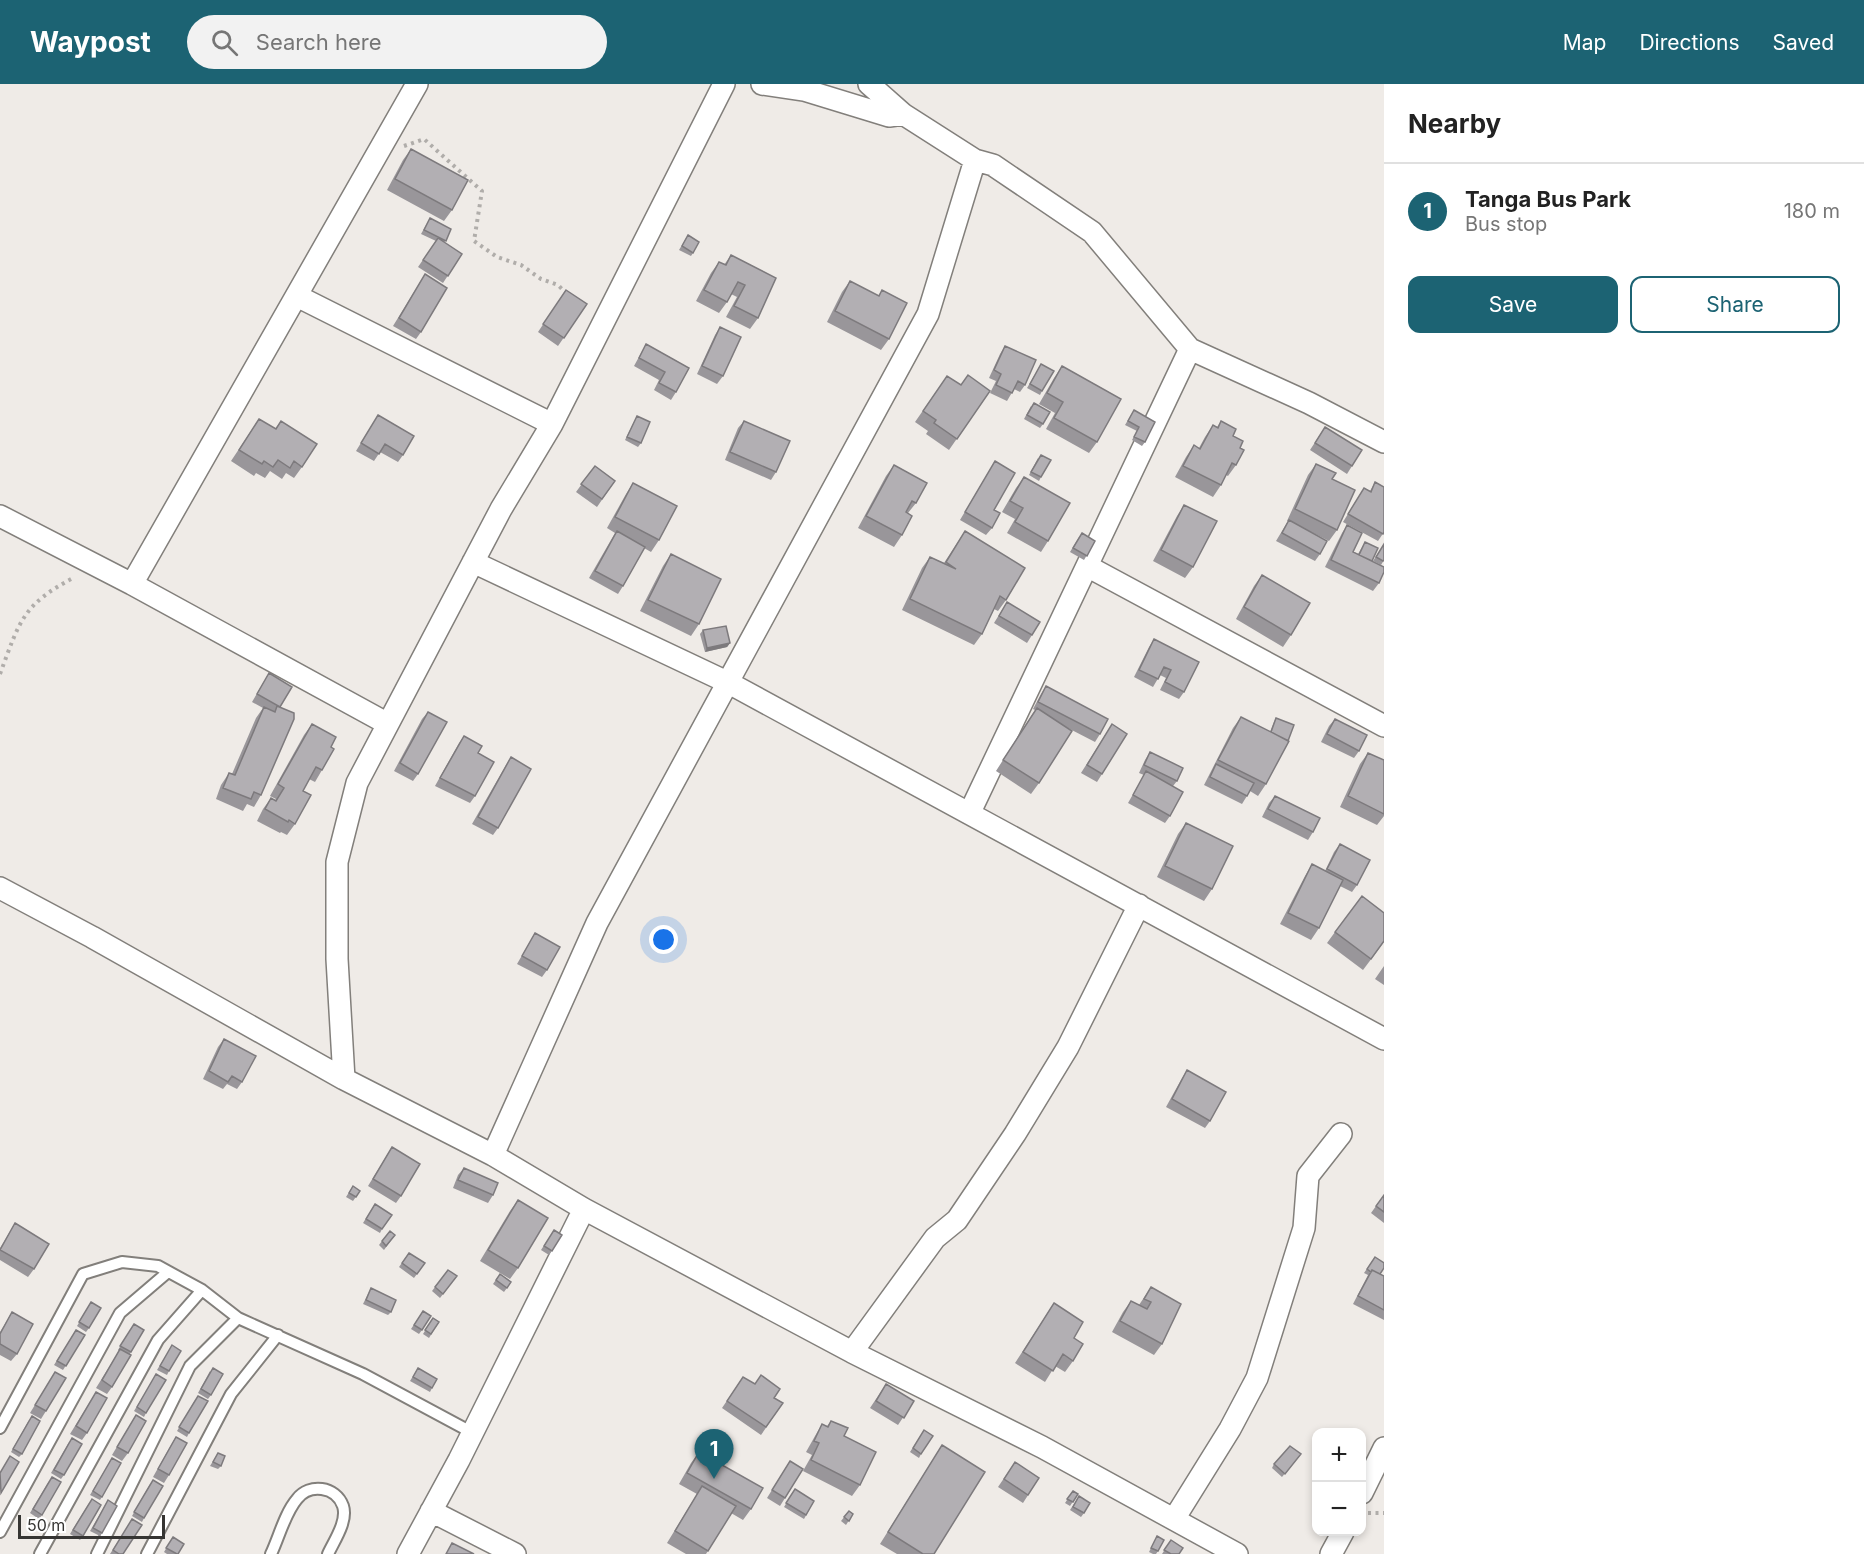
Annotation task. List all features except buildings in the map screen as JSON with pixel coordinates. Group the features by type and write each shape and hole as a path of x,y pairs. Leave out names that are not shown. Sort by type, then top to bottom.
{"street":[{"path":"132,584 417,84"},
{"path":"344,1080 337,959 337,862 357,783 501,509 552,424 724,84"},
{"path":"762,84 804,90 889,116 903,114"},
{"path":"869,84 903,114 975,160 993,165 1092,232 1190,348 1309,403 1384,442"},
{"path":"493,1155 597,923 928,314 975,160"},
{"path":"297,296 552,424"},
{"path":"970,812 1190,348"},
{"path":"0,516 132,584 388,724"},
{"path":"473,562 729,683 970,812 1384,1040"},
{"path":"1087,566 1384,726"},
{"path":"0,888 92,937 344,1080 493,1155 584,1209 852,1352 1042,1447 1237,1554"},
{"path":"852,1352 936,1238 957,1220 1015,1134 1068,1047 1139,905"},
{"path":"1174,1519 1230,1429 1257,1378 1304,1228 1308,1176 1341,1134"},
{"path":"408,1554 472,1433 584,1209"},
{"path":"1366,1485 1384,1448"},
{"path":"431,1511 516,1554"},
{"path":"1331,1554 1341,1536"}],"lane":[{"path":"0,1428 83,1274 122,1262 158,1266 202,1290 238,1318 363,1374 472,1433"},
{"path":"0,1532 120,1314 168,1272"},
{"path":"40,1554 158,1340 202,1290"},
{"path":"97,1554 190,1366 238,1318"},
{"path":"147,1554 231,1394 278,1335"},
{"path":"271,1554 297,1498 310,1490 325,1488 335,1495 343,1506 343,1522 328,1554"}],"path":[{"path":"377,154 424,140 482,191 474,241 497,257 521,265 541,279 558,285 576,300"},
{"path":"0,674 25,613 46,592 95,566"},
{"path":"1366,1512 1384,1513"}],"place":[{"name":"Tanga Bus Park","path":"714,1479"}]}
